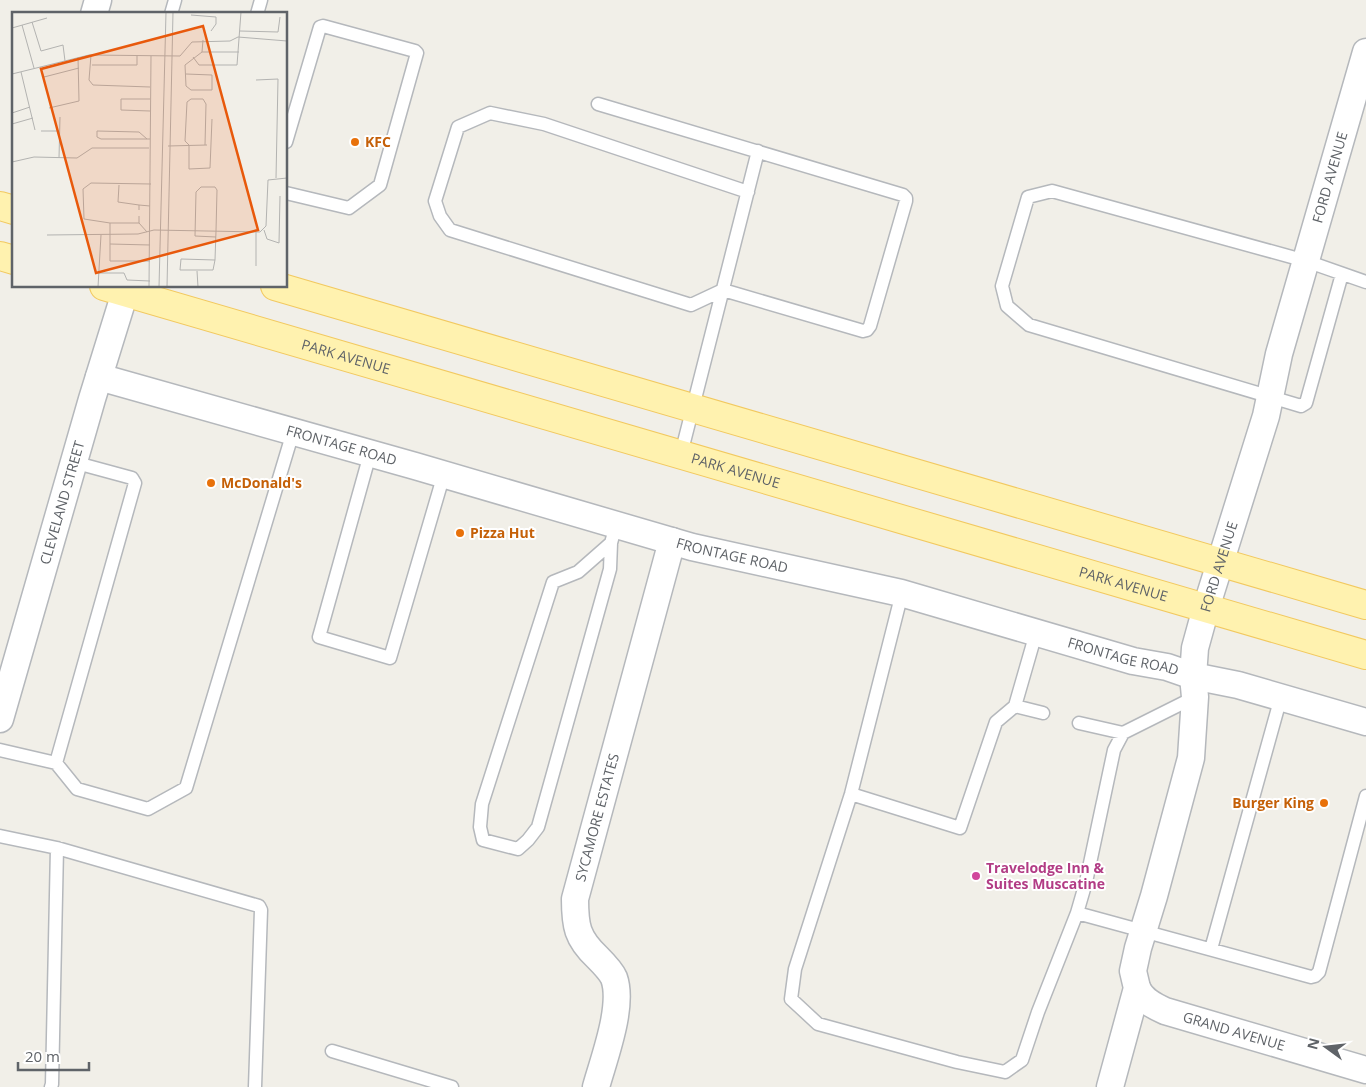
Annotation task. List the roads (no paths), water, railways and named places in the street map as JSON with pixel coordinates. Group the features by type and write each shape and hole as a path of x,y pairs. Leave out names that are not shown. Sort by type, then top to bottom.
{"main road":[{"name":"PARK AVENUE","path":"119,288 1366,655"},
{"path":"282,288 1220,564 1366,605"}],"street":[{"name":"FORD AVENUE","path":"1110,1087 1137,988 1134,971 1138,948 1190,758 1195,648 1266,416 1280,354 1366,52"},
{"name":"CLEVELAND STREET","path":"0,720 99,377 119,288"},
{"name":"FRONTAGE ROAD","path":"99,377 444,474 613,534 672,541 902,593 1133,661 1167,667 1194,687 1238,685 1366,722"},
{"name":"SYCAMORE ESTATES","path":"596,1087 616,1013 616,991 613,977 602,962 588,949 579,935 575,919 575,899 672,541"},
{"name":"GRAND AVENUE","path":"1137,988 1139,993 1152,1005 1165,1011 1366,1070"}],"lane":[{"path":"288,135 320,27 323,26 418,53 380,185 349,208 288,193"},
{"path":"598,104 903,194 906,201 870,326 867,330 863,331 723,290 691,305 450,230 440,216 435,201 458,127 490,113 544,124 748,192"},
{"path":"680,454 758,151"},
{"path":"1342,274 1306,404 1301,406 1029,325 1007,306 1002,286 1028,197 1052,191 1306,261 1366,282"},
{"path":"0,750 56,763 76,789 148,809 186,788 293,432"},
{"path":"370,454 319,637 390,658 444,474"},
{"path":"56,763 135,483 132,478 74,462"},
{"path":"613,534 610,569 538,827 518,849 483,840 480,826 482,804 553,582 578,572 613,534"},
{"path":"902,593 851,794 797,961 794,976 791,999 818,1024 957,1062 1005,1072 1022,1060 1038,1012 1077,913 1086,882 1114,750 1123,733 1194,687"},
{"path":"851,794 960,828 996,722 1015,706 1036,633"},
{"path":"1211,949 1281,697"},
{"path":"1015,706 1043,713"},
{"path":"1079,723 1123,733"},
{"path":"1077,913 1311,977 1315,976 1319,972 1366,796"},
{"path":"0,836 57,848 259,906 261,910 255,1087"},
{"path":"51,1087 57,848"},
{"path":"332,1051 414,1082 452,1087"}],"place":[{"name":"KFC","path":"355,142"},
{"name":"McDonald's","path":"211,483"},
{"name":"Pizza Hut","path":"460,533"},
{"name":"Burger King","path":"1324,803"},
{"name":"Travelodge Inn & Suites Muscatine","path":"976,876"}]}
